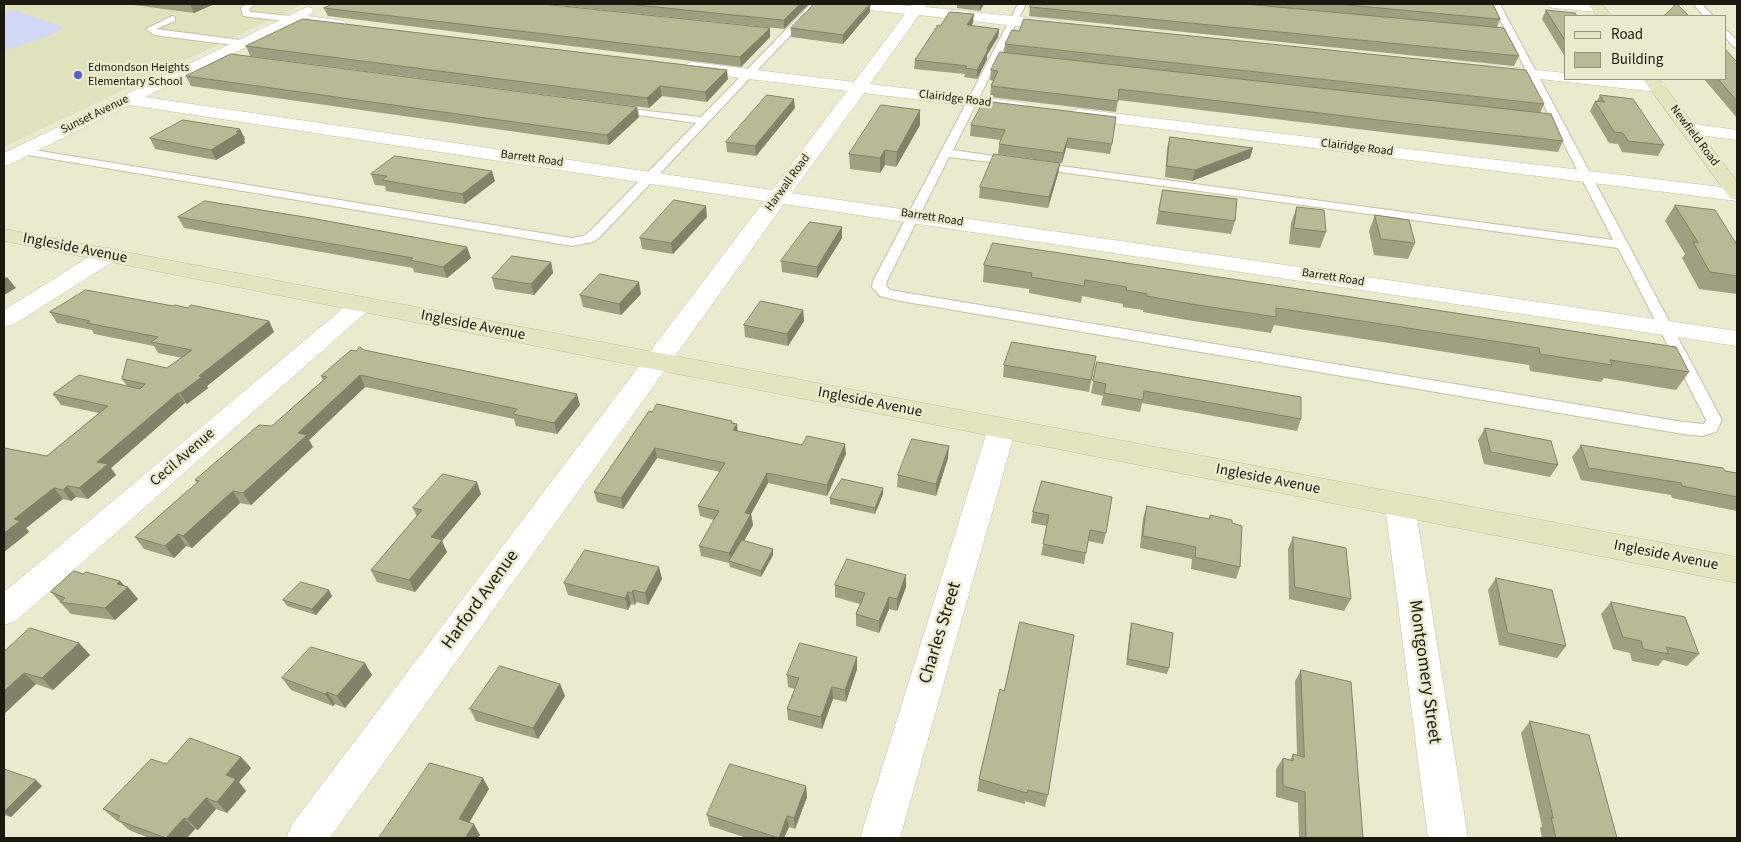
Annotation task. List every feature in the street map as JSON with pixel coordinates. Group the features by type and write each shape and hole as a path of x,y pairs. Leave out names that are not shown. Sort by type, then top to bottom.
{"main road":[{"name":"Newfield Road","path":"1654,83 1737,194"},
{"name":"Ingleside Avenue","path":"4,235 1737,570"}],"street":[{"name":"Sunset Avenue","path":"4,160 216,56 238,51 292,19 322,4"},
{"path":"852,4 917,7 1014,21 1073,27"},
{"path":"1554,4 1599,9"},
{"name":"Harwall Road","path":"656,362 917,7"},
{"path":"292,19 360,27"},
{"name":"Clairidge Road","path":"671,64 1032,108"},
{"path":"1476,69 1564,78"},
{"path":"1596,80 1654,83"},
{"name":"Barrett Road","path":"127,100 914,215 1737,339"},
{"name":"Clairidge Road","path":"1062,112 1737,194"},
{"path":"1689,129 1737,135"},
{"path":"4,320 108,255"},
{"name":"Cecil Avenue","path":"4,611 362,304"},
{"name":"Harford Avenue","path":"306,838 656,362"},
{"name":"Charles Street","path":"880,838 1002,428"},
{"name":"Montgomery Street","path":"1400,505 1448,838"}],"lane":[{"path":"252,4 246,8 246,14 292,19"},
{"path":"22,151 572,242 588,240 749,74 781,34 816,4"},
{"path":"1022,4 998,58 973,101 880,281 879,287 885,293 1683,428 1702,430 1710,428 1714,420 1621,245 1587,176 1554,121 1535,75 1507,33 1496,4"},
{"path":"1697,4 1708,15"},
{"path":"172,18 150,29 154,32 238,51"},
{"path":"1726,33 1737,45"},
{"path":"606,108 704,121"},
{"path":"946,153 1621,245"}],"shaded area":[{"name":"Edmondson Heights Elementary School","path":"4,4 303,4 4,147"},
{"path":"14,10 62,27 56,33 4,51 4,13"}],"building":[{"path":"333,4 543,4 770,28 740,57 324,8"},
{"path":"628,4 800,4 784,20"},
{"path":"814,4 869,4 843,35 791,28"},
{"path":"1031,4 1245,4 1504,28 1519,56 1030,7"},
{"path":"1338,4 1493,4 1500,19"},
{"path":"1677,4 1688,15 1665,15"},
{"path":"1546,10 1575,13 1576,15 1564,15 1564,38"},
{"path":"950,12 974,14 967,25 999,29 987,48 988,50 977,70 965,68 967,66 915,60 938,25 940,26"},
{"path":"303,19 727,70 705,92 660,86 647,98 246,46"},
{"path":"1024,19 1526,70 1544,104 1005,44 1012,30 1019,31"},
{"path":"1726,50 1737,62 1737,101 1719,80 1726,80"},
{"path":"1000,52 1551,114 1563,141 1119,89 1118,101 991,86 998,71 991,70"},
{"path":"231,54 637,107 607,135 186,76"},
{"path":"767,95 794,99 755,146 726,142"},
{"path":"1600,95 1633,99 1664,145 1628,141 1623,133 1614,132 1595,101 1604,102"},
{"path":"984,101 1116,117 1112,144 1068,138 1063,153 999,144 1005,130 971,125"},
{"path":"881,105 920,110 897,152 885,150 880,158 849,154"},
{"path":"183,120 240,129 236,132 240,132 211,150 150,138"},
{"path":"1170,137 1253,148 1195,170 1167,166"},
{"path":"994,154 1060,163 1049,197 980,187"},
{"path":"395,156 492,171 462,194 382,180 387,176 371,174"},
{"path":"1163,190 1237,199 1235,221 1159,211"},
{"path":"674,200 706,206 671,243 640,238"},
{"path":"205,201 311,218 467,247 443,267 410,260 413,258 178,217"},
{"path":"1675,205 1715,210 1737,245 1737,276 1710,272 1693,242 1698,243"},
{"path":"1297,207 1324,210 1326,232 1294,228"},
{"path":"1375,215 1409,220 1415,243 1381,239"},
{"path":"810,222 842,227 817,267 781,261"},
{"path":"993,243 1676,347 1689,372 1610,360 1612,365 1540,354 1539,348 1276,308 1276,317 1147,296 1147,294 1126,290 1127,287 1085,280 1084,286 1031,277 1032,273 984,265"},
{"path":"512,256 551,262 531,284 492,278"},
{"path":"600,274 639,282 619,304 580,295"},
{"path":"86,290 173,306 188,308 191,305 269,321 199,376 202,377 178,393 97,462 108,464 79,488 67,486 63,490 54,488 14,519 20,521 4,533 4,448 47,456 108,406 53,394 79,375 140,389 145,384 122,379 127,359 167,368 192,350 151,342 158,337 87,323 90,321 50,312"},
{"path":"761,301 803,310 787,334 744,325"},
{"path":"1012,342 1096,356 1091,380 1004,365"},
{"path":"360,347 364,350 577,394 554,423 513,414 517,409 360,375 298,433 307,435 243,493 233,491 183,536 178,534 165,546 135,537 199,481 195,480 259,425 272,426 327,377 321,376 351,350 356,351"},
{"path":"1097,362 1301,397 1301,419 1144,391 1143,400 1104,393 1106,384 1093,381"},
{"path":"657,404 732,421 731,423 737,424 733,430 802,445 807,436 845,444 827,485 767,473 745,513 751,514 729,553 699,546 719,511 698,506 725,463 655,448 621,498 594,492 649,411 652,412"},
{"path":"1485,428 1551,441 1558,465 1491,452"},
{"path":"912,439 949,446 936,484 898,475"},
{"path":"1581,445 1723,468 1725,471 1737,473 1737,497 1682,486 1681,483 1589,468"},
{"path":"443,474 477,482 431,537 442,540 409,580 371,570 422,510 413,508"},
{"path":"842,479 883,488 875,508 830,498"},
{"path":"1042,481 1112,497 1106,533 1090,530 1086,553 1043,544 1049,515 1033,512"},
{"path":"1147,506 1210,519 1210,515 1232,520 1232,523 1242,526 1240,567 1195,557 1196,547 1143,536"},
{"path":"1293,537 1346,548 1351,599 1295,587"},
{"path":"742,540 773,549 761,571 729,561"},
{"path":"585,550 659,567 645,593 633,590 632,593 628,592 625,598 564,583"},
{"path":"847,559 906,575 897,599 889,597 879,621 856,614 865,593 835,585"},
{"path":"74,571 83,574 86,572 120,581 117,584 128,587 105,608 60,602 65,598 51,592"},
{"path":"1496,578 1552,590 1566,646 1508,633"},
{"path":"301,582 329,590 312,609 283,600"},
{"path":"1611,602 1685,617 1699,654 1666,647 1669,654 1643,649 1641,641 1623,637"},
{"path":"1020,622 1074,635 1048,795 1028,790 1027,793 979,779 1000,689 1004,691"},
{"path":"1132,623 1173,633 1169,668 1128,659"},
{"path":"30,628 79,643 42,678 24,673 4,691 4,652"},
{"path":"800,643 857,657 845,690 832,687 821,717 787,709 799,678 787,675"},
{"path":"311,647 365,663 337,696 327,692 325,694 282,678"},
{"path":"500,666 560,684 533,728 470,709"},
{"path":"1301,670 1351,682 1363,838 1306,838 1305,792 1283,786 1283,758 1293,761 1293,754 1304,757"},
{"path":"1530,721 1589,735 1617,838 1556,838"},
{"path":"190,738 241,757 226,775 236,779 217,802 206,798 166,838 117,820 120,816 103,809 151,759 166,764"},
{"path":"430,763 483,778 459,819 474,824 465,838 379,838"},
{"path":"730,764 806,786 794,818 787,816 779,838 707,815"},
{"path":"4,769 36,780 4,812"}],"place":[{"name":"Edmondson Heights Elementary School","path":"78,75"}]}
